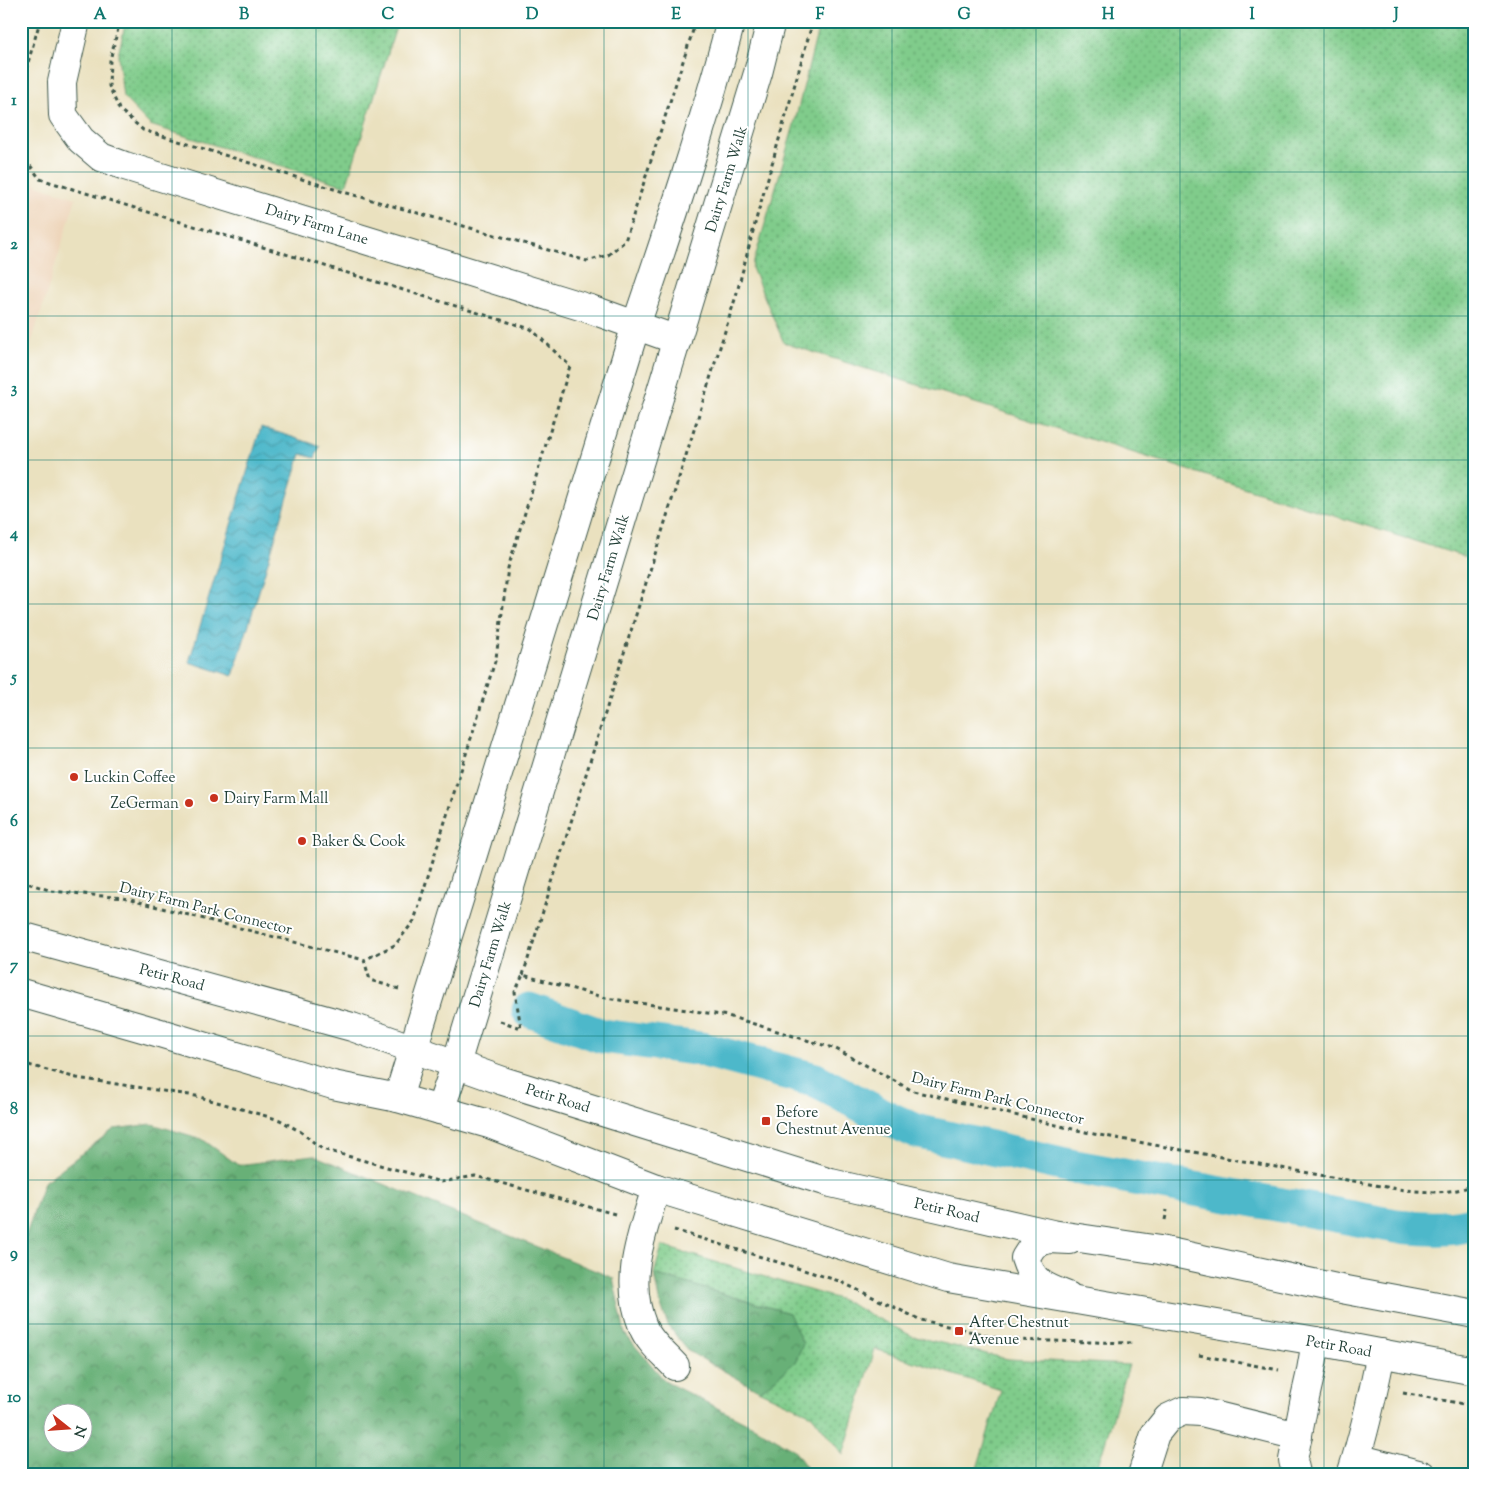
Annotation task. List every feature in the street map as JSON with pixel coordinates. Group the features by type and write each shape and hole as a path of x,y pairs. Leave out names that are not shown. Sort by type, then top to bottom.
{"street":[{"name":"Dairy Farm Lane","path":"76,21 62,82 63,115 81,140 101,157 134,169 571,302 677,340"},
{"path":"398,1098 636,325 714,85 731,21"},
{"name":"Dairy Farm Walk","path":"440,1110 456,1064 677,340 772,21"},
{"name":"Petir Road","path":"21,936 352,1026 503,1081 831,1183 1052,1234 1160,1250 1336,1288 1475,1314"},
{"name":"Petir Road","path":"21,993 333,1085 398,1098 489,1124 656,1188 948,1278 1475,1370"},
{"path":"656,1188 636,1253 633,1281 637,1305 644,1328 656,1346 675,1366"},
{"name":"Petir Road","path":"1084,1302 1044,1286 1029,1272 1025,1258 1034,1244 1048,1239 1100,1241"},
{"path":"1298,1475 1293,1460 1316,1341"},
{"path":"1381,1353 1354,1466 1422,1475"},
{"path":"1142,1475 1155,1434 1168,1418 1183,1410 1201,1412 1298,1436"}],"path":[{"path":"21,93 40,21"},
{"path":"120,21 110,60 109,86 119,109 143,130 346,193 587,261 608,255 625,242 696,21"},
{"path":"521,1028 515,992 523,975 736,296 813,21"},
{"path":"21,154 40,179 531,329 570,366 508,568 496,658 414,921 395,945 364,960 370,980"},
{"name":"Dairy Farm Park Connector","path":"21,881 52,891 123,898 364,960"},
{"name":"Dairy Farm Park Connector","path":"523,975 606,998 728,1016 836,1050 913,1091 1094,1134 1397,1189 1433,1193 1460,1190 1475,1185"}],"shaded area":[{"path":"21,171 38,185 76,198 21,376"}],"green space":[{"path":"126,21 398,21 346,186 150,125 123,97 118,55"},
{"path":"820,21 1475,21 1475,560 784,343 752,268 794,125"},
{"path":"152,1124 202,1139 238,1165 313,1155 613,1278 625,1334 666,1382 755,1427 793,1449 812,1475 21,1475 21,1250 44,1182 114,1129"},
{"path":"662,1246 842,1300 912,1336 1008,1359 1129,1365 1095,1475 975,1475 1001,1390 875,1349 843,1455 812,1415 760,1391 795,1362 789,1313 654,1274"},
{"path":"654,1274 789,1313 803,1344 795,1362 760,1391 688,1351 668,1325 659,1300"}],"water":[{"path":"261,427 320,446 315,458 301,454 233,676 189,662"}],"waterway":[{"path":"529,1010 602,1036 701,1049 815,1080 879,1114 916,1131 1075,1167 1396,1226 1445,1228 1475,1223"}],"place":[{"name":"Luckin Coffee","path":"74,777"},
{"name":"Dairy Farm Mall","path":"214,798"},
{"name":"ZeGerman","path":"189,803"},
{"name":"Baker & Cook","path":"302,841"},
{"name":"Before Chestnut Avenue","path":"766,1121"},
{"name":"After Chestnut Avenue","path":"959,1331"}]}
